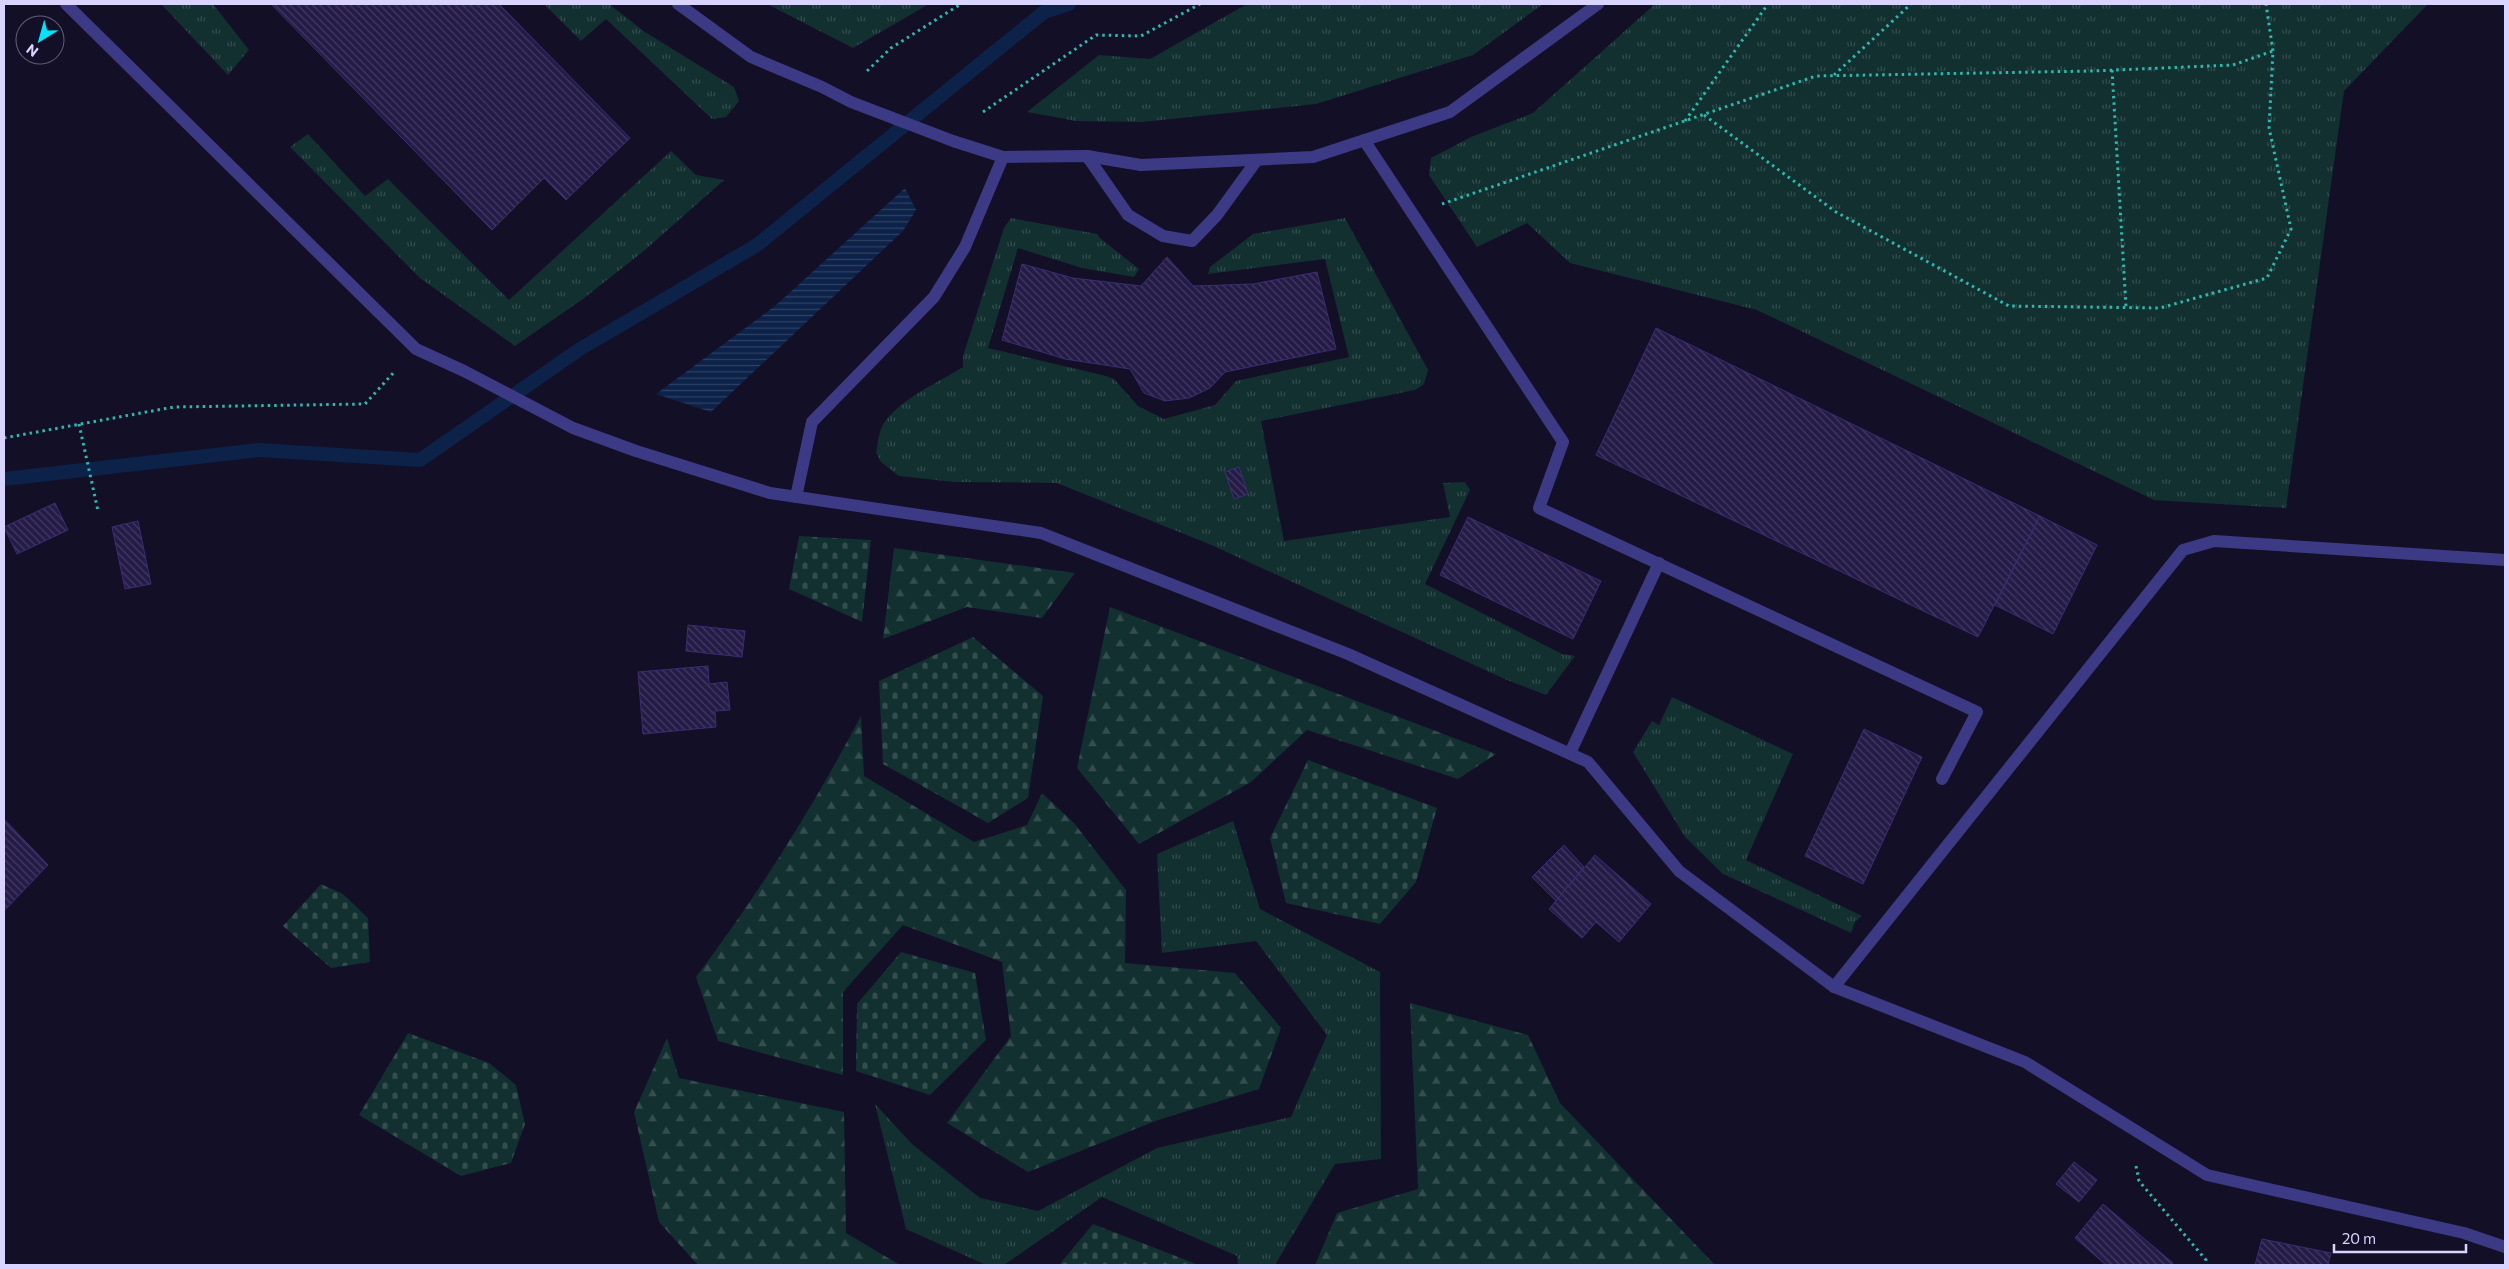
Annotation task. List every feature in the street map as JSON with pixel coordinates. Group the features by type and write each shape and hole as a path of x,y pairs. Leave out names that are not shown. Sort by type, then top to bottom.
{"street":[{"path":"66,4 416,349 464,371 572,428 636,451 761,490 796,497 1041,533 1348,654 1588,762 1679,871 1834,987 2025,1062 2207,1175 2464,1233 2505,1247"},
{"path":"678,4 751,57 822,87 851,102 953,141 1004,156 1087,156 1141,165 1313,157 1450,112 1598,4"},
{"path":"1364,140 1563,442 1539,508 1976,712 1942,780"},
{"path":"796,497 812,422 934,297 966,247 1004,156"},
{"path":"1087,156 1128,215 1164,236 1192,240 1217,215 1257,160"},
{"path":"1834,987 2183,550 2214,541 2505,560"},
{"path":"1570,753 1659,563"}],"path":[{"path":"867,71 892,48 961,4"},
{"path":"983,112 1096,35 1142,36 1200,4"},
{"path":"1684,121 1768,4"},
{"path":"1833,75 1911,4"},
{"path":"1704,115 1836,212 2009,306 2160,308 2268,278 2291,229 2269,128 2273,51 2266,4"},
{"path":"1412,214 1816,76 2112,70 2233,65 2273,51"},
{"path":"2112,70 2126,307"},
{"path":"4,438 174,407 365,404 416,349"},
{"path":"79,424 98,511"},
{"path":"2129,1126 2139,1181 2206,1260 2205,1265"}],"green space":[{"path":"161,4 213,4 249,50 228,75"},
{"path":"544,4 609,4 645,32 734,87 739,101 726,117 712,119 606,19 581,41"},
{"path":"767,4 929,4 853,48"},
{"path":"1247,4 1543,4 1473,55 1316,104 1142,122 1076,121 1027,112 1099,55 1150,59"},
{"path":"1655,4 2428,4 2344,91 2286,508 2154,500 1757,310 1570,263 1527,223 1477,247 1429,175 1431,158 1471,137 1533,113"},
{"path":"308,134 365,196 388,179 509,300 671,151 696,175 724,180 645,250 583,299 515,346 420,278 290,147"},
{"path":"1011,218 1097,234 1139,269 1134,277 1082,268 1018,248 988,348 1114,379 1138,406 1164,419 1215,405 1236,381 1349,357 1325,259 1208,274 1210,267 1253,234 1345,218 1428,370 1424,384 1415,390 1261,421 1284,541 1450,517 1443,483 1465,482 1470,490 1425,584 1562,654 1575,656 1546,695 1507,680 1209,544 1057,483 954,482 899,476 881,462 876,452 879,437 882,426 891,414 920,392 963,367 963,356 1004,228"},
{"path":"799,536 871,540 862,622 789,589"},
{"path":"894,548 1075,573 1042,618 967,607 883,639"},
{"path":"1110,607 1496,754 1458,779 1307,730 1251,782 1139,844 1077,768"},
{"path":"973,637 1043,696 1028,798 988,823 883,764 879,681"},
{"path":"1672,697 1793,754 1746,860 1862,916 1855,922 1851,933 1723,874 1685,837 1633,752 1652,721 1659,725"},
{"path":"861,716 864,776 974,842 1027,825 1042,793 1074,823 1126,890 1125,963 1235,973 1281,1028 1259,1089 1158,1120 1028,1172 947,1123 1011,1036 1002,962 903,925 843,992 843,1075 718,1041 696,977 784,850 824,784"},
{"path":"1308,760 1437,808 1416,882 1380,924 1286,903 1270,838"},
{"path":"1233,821 1260,909 1380,972 1381,1159 1335,1164 1275,1265 1238,1265 1237,1256 1102,1197 1004,1265 986,1265 906,1229 875,1104 913,1145 980,1198 1038,1211 1157,1148 1291,1117 1327,1035 1256,941 1162,953 1157,854"},
{"path":"321,884 343,894 368,918 370,962 331,968 283,926"},
{"path":"901,952 975,973 986,1040 930,1095 856,1071 857,1004"},
{"path":"1410,1003 1528,1035 1560,1103 1715,1265 1315,1265 1337,1213 1418,1189"},
{"path":"408,1033 489,1063 516,1085 525,1124 511,1163 461,1176 359,1115"},
{"path":"667,1038 679,1078 844,1112 846,1233 900,1265 698,1265 659,1222 634,1112"},
{"path":"1093,1224 1199,1265 1059,1265"}],"water":[{"path":"905,188 916,210 903,231 711,412 656,394 775,306"}],"building":[{"path":"271,4 499,4 630,138 566,200 544,178 492,230"},
{"path":"1167,257 1193,286 1253,284 1317,272 1336,349 1225,372 1210,388 1189,398 1165,401 1144,393 1130,369 1065,359 1002,340 1022,264 1073,278 1141,286"},
{"path":"1656,328 2040,516 1978,637 1596,455"},
{"path":"1239,467 1248,494 1234,499 1225,472"},
{"path":"55,503 68,530 17,554 4,527"},
{"path":"2040,516 2097,545 2053,634 1995,605"},
{"path":"1468,517 1601,581 1573,639 1440,575"},
{"path":"138,521 151,584 125,589 112,527"},
{"path":"688,625 745,631 742,657 686,651"},
{"path":"708,666 709,684 727,682 730,710 715,711 716,727 643,734 638,672"},
{"path":"1864,729 1922,757 1863,884 1805,856"},
{"path":"4,819 48,865 4,911"},
{"path":"1564,845 1584,867 1556,901 1532,877"},
{"path":"1595,855 1651,904 1619,942 1596,922 1582,938 1549,909"},
{"path":"2074,1162 2097,1180 2079,1202 2056,1184"},
{"path":"2103,1204 2173,1263 2171,1265 2106,1265 2075,1238"},
{"path":"2262,1239 2331,1253 2328,1265 2255,1265"}],"waterway":[{"path":"4,479 259,450 420,460 580,349 757,245 1044,12 1069,4"}]}
